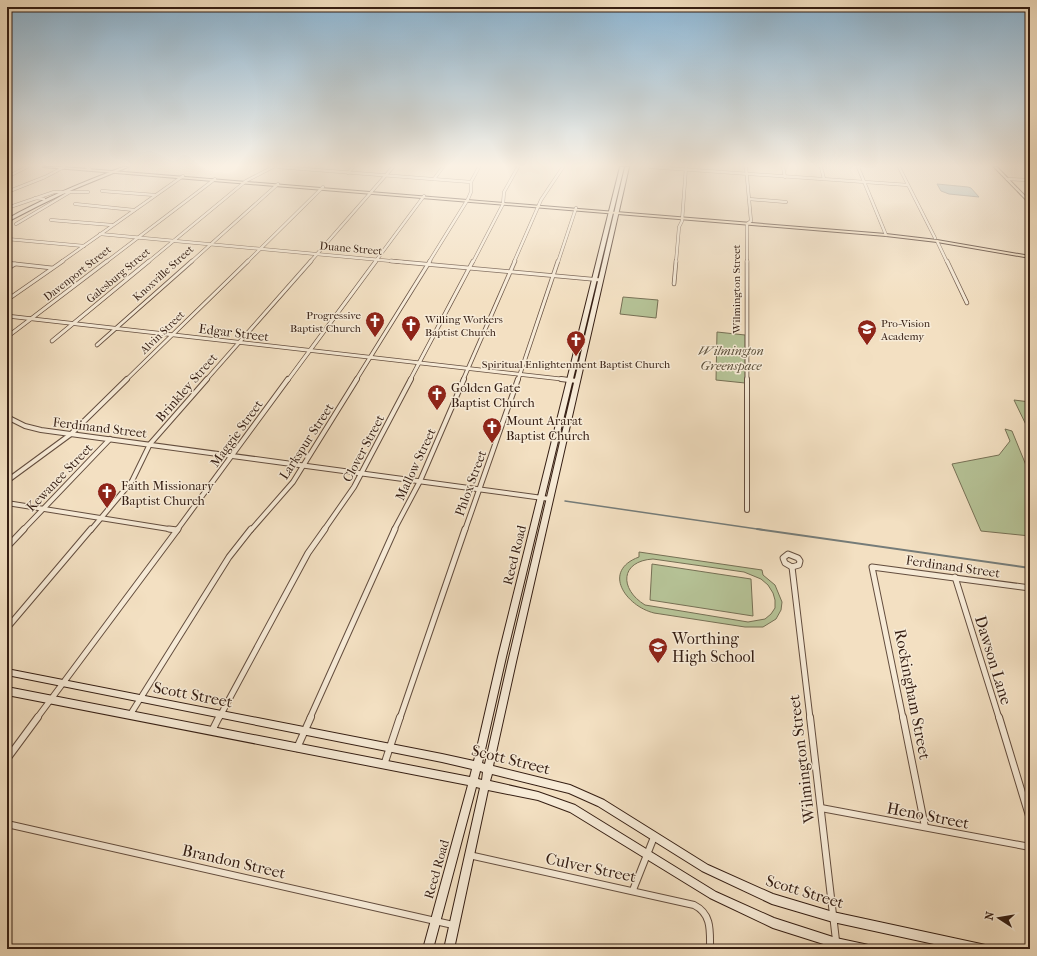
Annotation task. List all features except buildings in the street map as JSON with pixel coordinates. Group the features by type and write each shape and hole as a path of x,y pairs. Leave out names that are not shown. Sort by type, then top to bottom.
{"main road":[{"path":"610,212 936,239 1030,256"},
{"path":"936,239 970,247 1030,256"},
{"path":"970,247 992,248"}],"street":[{"path":"7,218 18,212"},
{"path":"7,218 14,217 23,212"},
{"path":"16,224 37,212"},
{"path":"7,300 133,212"},
{"name":"Davenport Street","path":"7,337 171,212"},
{"name":"Galesburg Street","path":"52,341 208,212"},
{"name":"Knoxville Street","path":"97,345 246,212"},
{"name":"Alvin Street","path":"7,481 71,434 298,212"},
{"name":"Brinkley Street","path":"7,628 132,481 150,444 355,212"},
{"name":"Maggie Street","path":"7,759 412,212"},
{"name":"Larkspur Street","path":"130,715 229,558 256,523 293,482 461,212"},
{"name":"Clover Street","path":"211,731 308,553 354,487 498,212"},
{"name":"Mallow Street","path":"296,748 388,542 420,481 537,212"},
{"name":"Phlox Street","path":"384,765 520,374 574,212"},
{"name":"Reed Road","path":"449,949 484,784 558,460 590,328 600,280 603,256 614,212"},
{"path":"674,284 679,227 682,212"},
{"name":"Wilmington Street","path":"748,510 749,212"},
{"path":"876,212 885,234"},
{"path":"922,212 967,302"},
{"path":"51,220 112,226"},
{"name":"Duane Street","path":"100,234 600,280"},
{"path":"7,239 84,246"},
{"name":"Reed Road","path":"428,949 473,782 582,327 594,280 603,256"},
{"path":"7,263 53,268"},
{"path":"7,269 15,264"},
{"path":"588,304 595,305"},
{"name":"Edgar Street","path":"7,316 577,381"},
{"path":"582,327 590,328"},
{"path":"576,352 584,353"},
{"path":"561,416 569,417"},
{"name":"Ferdinand Street","path":"7,417 32,428 71,434 550,499"},
{"path":"7,424 12,420"},
{"name":"Kewanee Street","path":"7,547 110,439"},
{"path":"551,459 558,460"},
{"path":"7,503 177,530"},
{"name":"Wilmington Street","path":"792,567 836,946"},
{"name":"Ferdinand Street","path":"872,567 1030,588"},
{"name":"Rockingham Street","path":"872,567 925,827"},
{"name":"Dawson Lane","path":"955,577 1030,819"},
{"path":"499,669 510,671"},
{"name":"Scott Street","path":"7,672 476,765 570,789 601,803 705,868 772,898 833,917 964,947 981,949"},
{"path":"7,691 484,784 538,796 572,808 713,895 773,923 836,946 864,949"},
{"name":"Heno Street","path":"821,808 1030,847"},
{"name":"Brandon Street","path":"7,824 454,926"},
{"path":"633,890 655,836"},
{"name":"Culver Street","path":"469,855 633,890 694,905 704,912 708,919 710,926 710,949"}],"green space":[{"path":"623,297 658,300 656,318 620,314"},
{"name":"Wilmington Greenspace","path":"717,332 745,335 745,383 716,380"},
{"path":"1014,400 1030,402 1030,433"},
{"path":"1005,429 1012,431 1030,475 1030,536 981,531 952,464 999,455 1010,441"},
{"path":"639,552 762,570 763,575 775,585 782,602 781,610 776,619 763,627 745,627 654,613 634,603 622,588 620,579 621,571 628,563 639,557","holes":["653,559 744,572 761,579 768,585 773,593 775,608 765,619 748,622 645,605 637,599 627,584 629,570 634,565 642,561"]},
{"path":"652,564 751,579 753,616 650,600"}],"waterway":[{"path":"565,501 764,530"},
{"path":"757,529 764,530"},
{"path":"764,530 1030,568"}],"place":[{"name":"Progressive Baptist Church","path":"375,338"},
{"name":"Willing Workers Baptist Church","path":"411,342"},
{"name":"Pro-Vision Academy","path":"867,346"},
{"name":"Spiritual Enlightenment Baptist Church","path":"576,357"},
{"name":"Golden Gate Baptist Church","path":"437,411"},
{"name":"Mount Ararat Baptist Church","path":"492,444"},
{"name":"Faith Missionary Baptist Church","path":"107,509"},
{"name":"Worthing High School","path":"658,664"}]}
